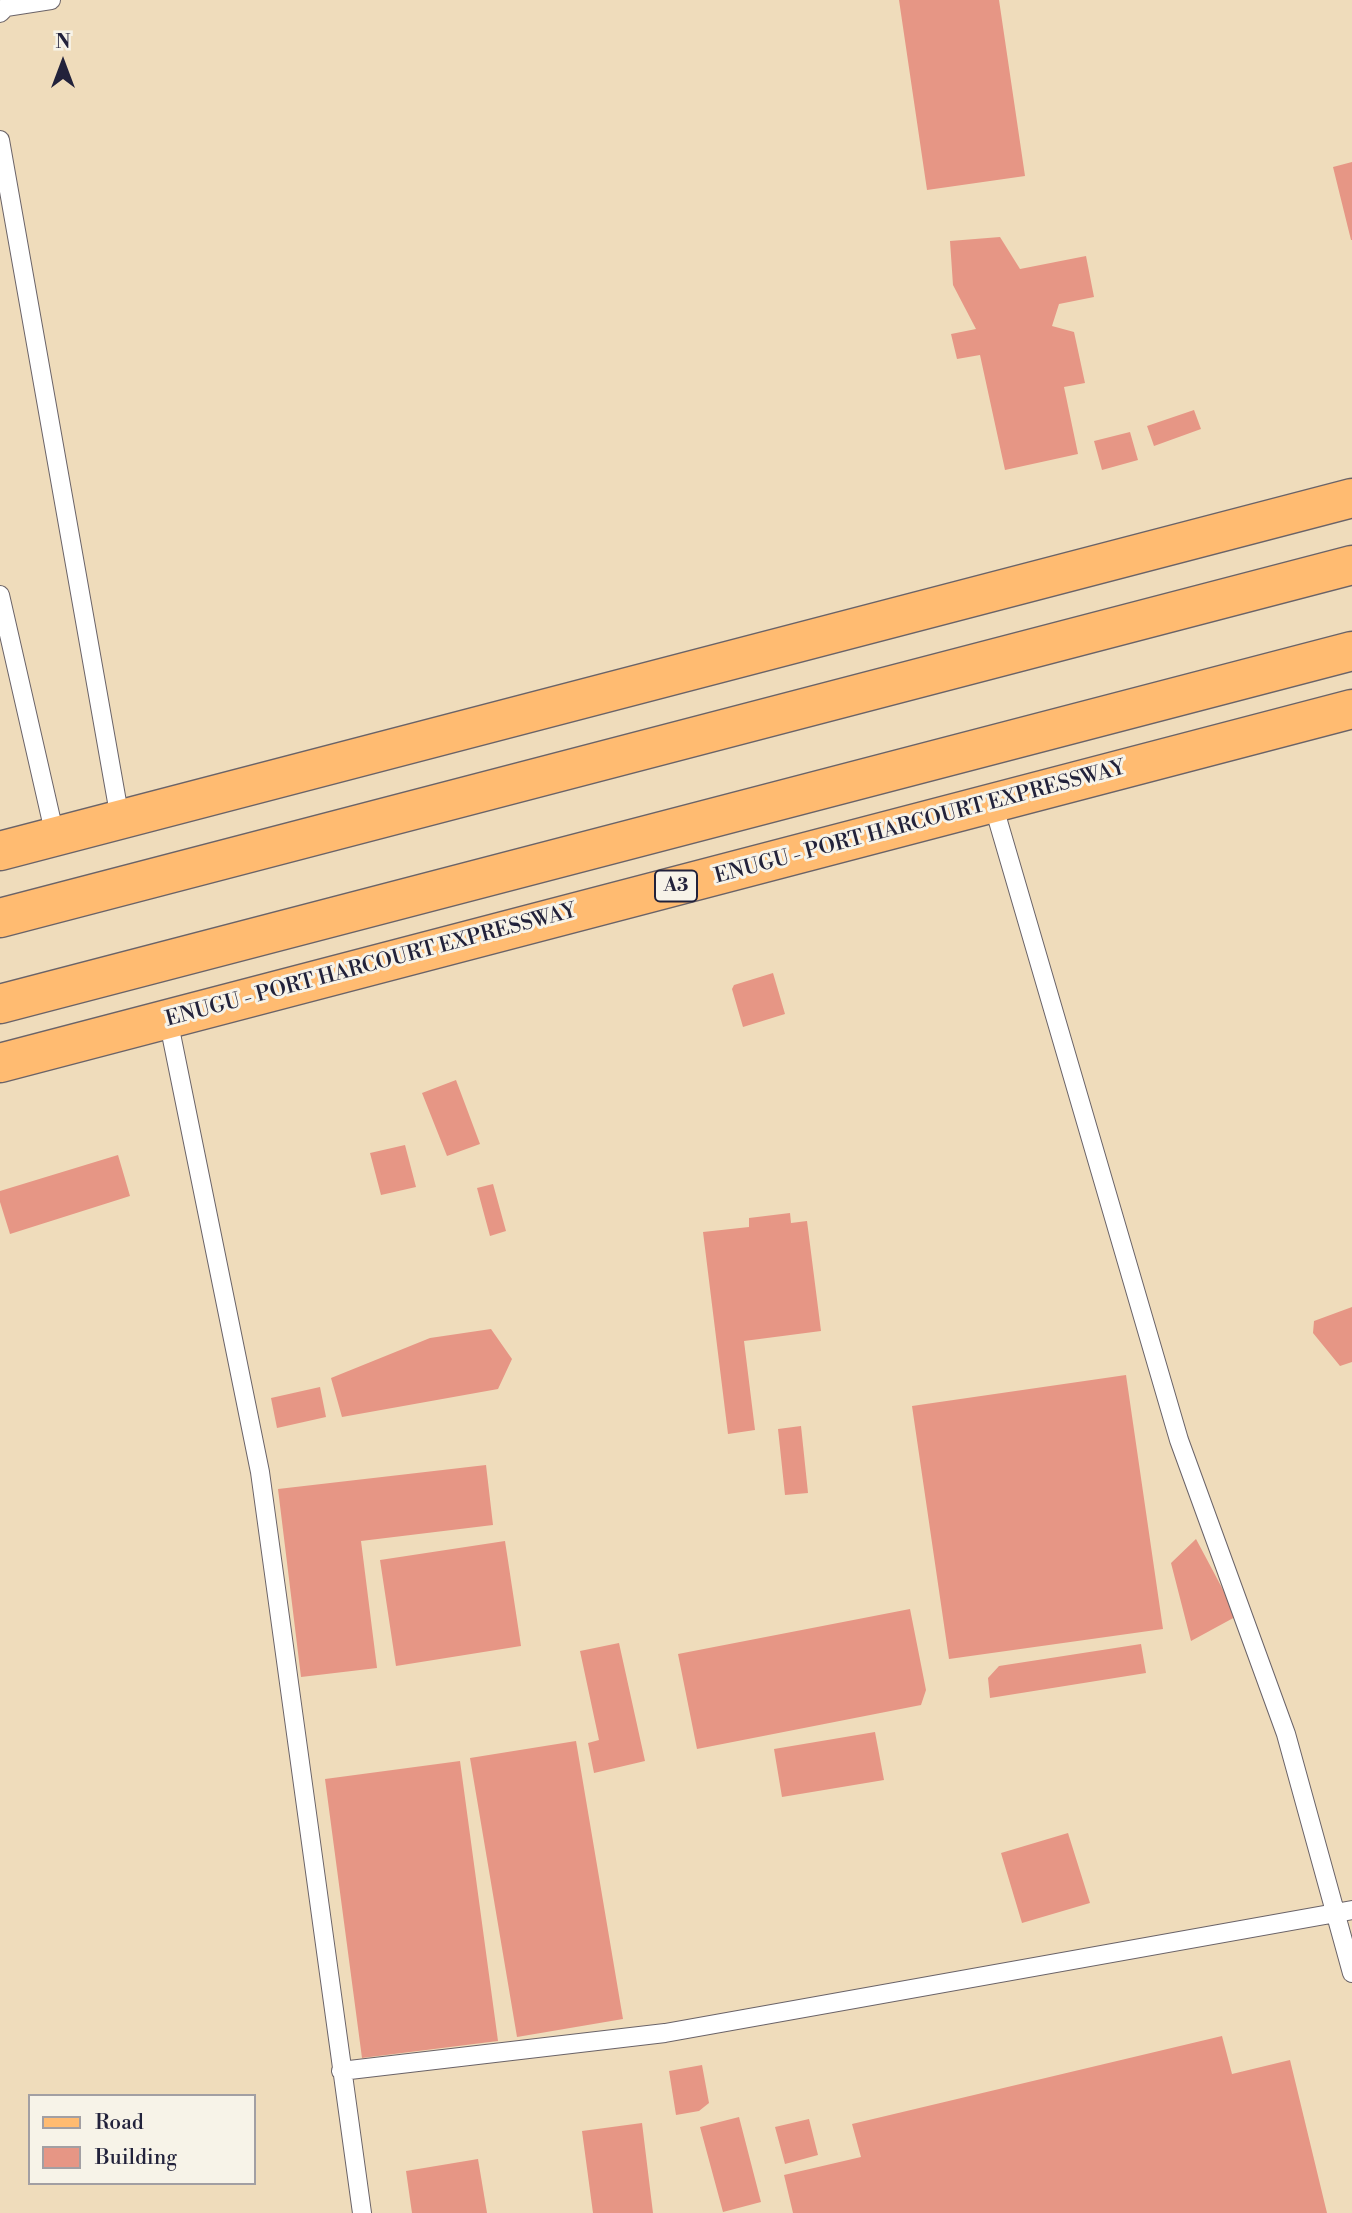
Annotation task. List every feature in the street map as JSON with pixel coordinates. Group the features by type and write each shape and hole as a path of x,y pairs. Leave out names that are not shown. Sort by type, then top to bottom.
{"main road":[{"path":"0,851 1352,498"},
{"path":"0,918 1352,565"},
{"path":"0,1004 1352,651"},
{"name":"ENUGU - PORT HARCOURT EXPRESSWAY","path":"0,1063 1352,709"}],"lane":[{"path":"0,13 6,7 51,0"},
{"path":"0,140 120,819"},
{"path":"0,595 55,836"},
{"path":"993,804 1179,1440 1286,1734 1344,1911 1352,1973"},
{"path":"168,1019 260,1472 362,2213"},
{"path":"341,2071 665,2033 1344,1911"}],"building":[{"path":"899,0 999,0 1025,176 927,190"},
{"path":"1352,162 1352,240 1351,240 1333,167"},
{"path":"1000,237 1020,269 1086,256 1094,297 1059,304 1052,326 1074,332 1085,383 1064,387 1078,454 1005,470 980,355 957,359 951,334 976,329 953,285 950,241"},
{"path":"1194,410 1201,429 1154,446 1147,426"},
{"path":"1130,432 1138,460 1102,470 1094,441"},
{"path":"773,973 785,1014 743,1027 732,989 734,985"},
{"path":"456,1080 480,1144 447,1156 422,1093"},
{"path":"405,1145 416,1187 381,1195 370,1153"},
{"path":"118,1155 130,1196 10,1234 0,1202 0,1191"},
{"path":"493,1184 506,1231 490,1236 477,1188"},
{"path":"790,1213 791,1223 807,1221 821,1331 744,1341 755,1430 728,1434 703,1232 749,1227 749,1218"},
{"path":"1352,1307 1352,1362 1340,1366 1313,1333 1314,1321"},
{"path":"491,1329 512,1359 498,1389 342,1417 331,1378 430,1338"},
{"path":"1126,1375 1163,1629 949,1659 912,1406"},
{"path":"320,1387 326,1417 277,1428 271,1398"},
{"path":"801,1426 808,1493 785,1495 778,1429"},
{"path":"486,1465 493,1525 361,1541 377,1668 301,1677 278,1489"},
{"path":"1196,1539 1237,1616 1191,1641 1171,1563"},
{"path":"505,1541 521,1646 396,1666 380,1560"},
{"path":"910,1609 926,1690 921,1705 697,1749 678,1654"},
{"path":"619,1643 645,1761 594,1773 588,1743 599,1740 580,1651"},
{"path":"1141,1644 1146,1673 990,1698 988,1678 999,1666"},
{"path":"875,1732 884,1780 782,1797 774,1749"},
{"path":"576,1741 623,2019 517,2037 470,1758"},
{"path":"460,1761 498,2041 362,2058 325,1779"},
{"path":"1068,1833 1090,1903 1022,1923 1001,1853"},
{"path":"1222,2036 1232,2074 1290,2060 1327,2213 793,2213 784,2175 861,2157 852,2124"},
{"path":"702,2065 709,2103 699,2111 676,2115 669,2071"},
{"path":"739,2117 761,2202 723,2212 700,2127"},
{"path":"809,2119 818,2155 785,2164 775,2127"},
{"path":"642,2123 653,2213 593,2213 582,2131"},
{"path":"478,2159 487,2213 412,2213 406,2171"}]}
